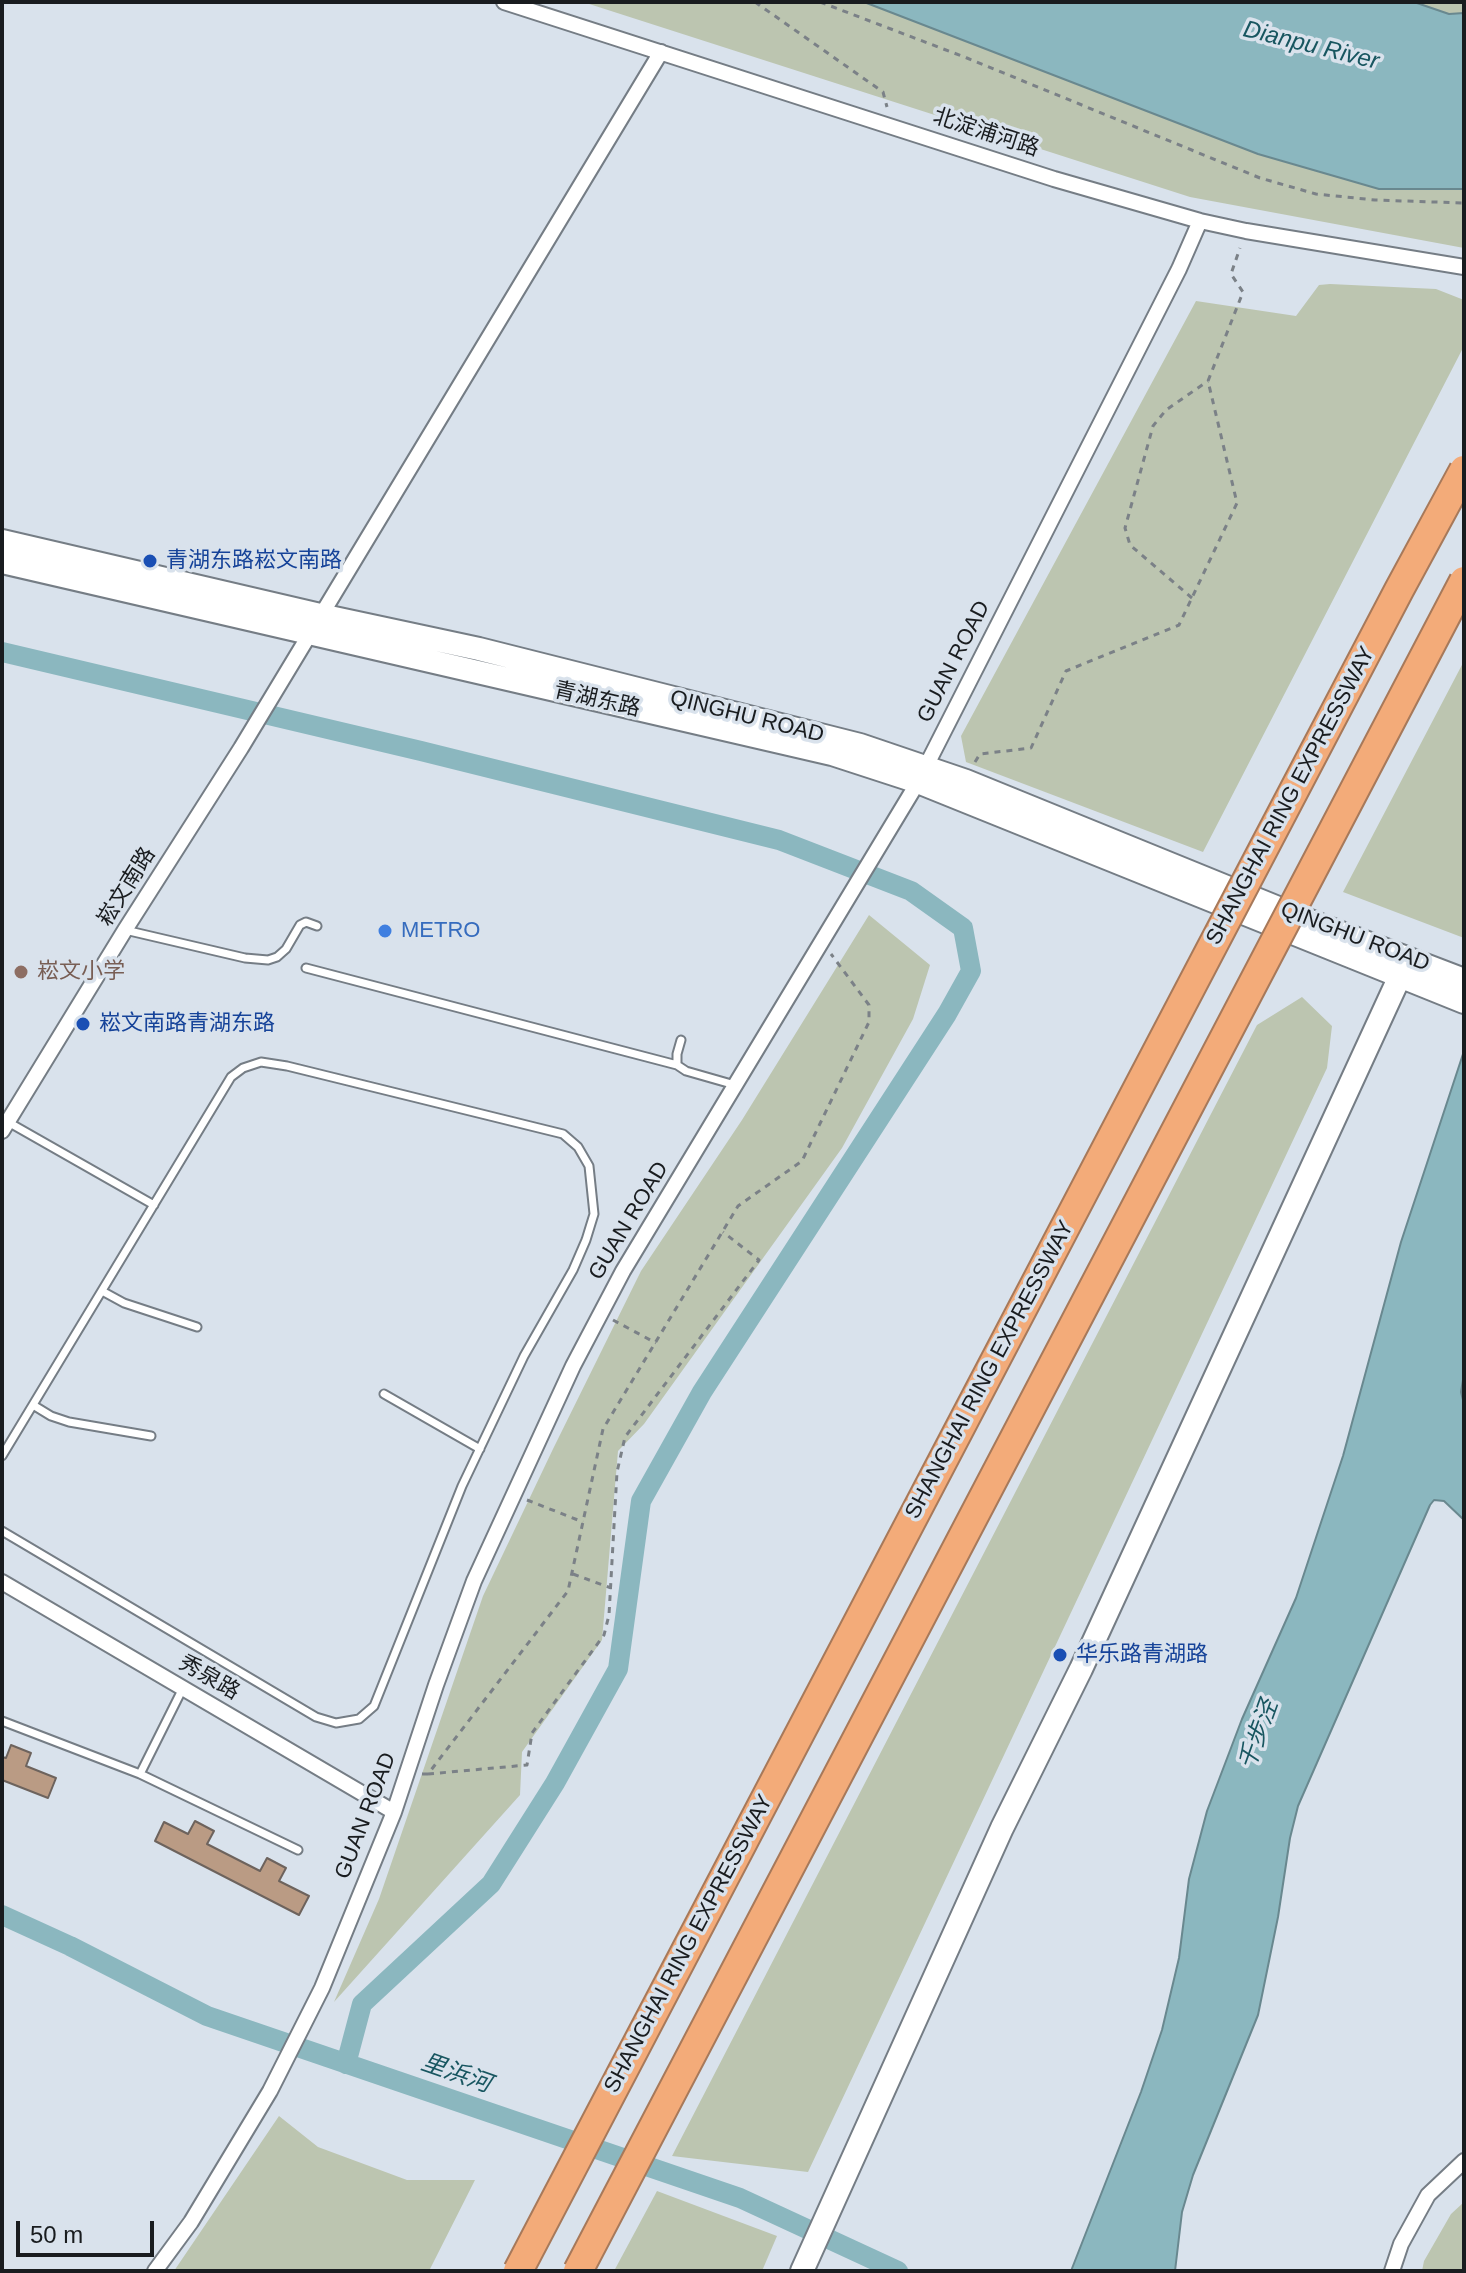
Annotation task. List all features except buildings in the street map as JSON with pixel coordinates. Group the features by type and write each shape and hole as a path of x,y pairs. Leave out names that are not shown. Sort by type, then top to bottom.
{"highway":[{"name":"SHANGHAI RING EXPRESSWAY","path":"518,2271 1464,470"},
{"path":"578,2271 1464,581"}],"main road":[{"path":"2,541 314,624"},
{"name":"青湖东路","path":"2,562 314,624 922,774 1404,967"},
{"name":"QINGHU ROAD","path":"922,774 966,781 1315,923 1404,967"},
{"path":"804,2266 1002,1828 1081,1669 1404,967 1462,994"}],"street":[{"name":"北淀浦河路","path":"504,2 1054,179 1200,221 1464,267"},
{"name":"崧文南路","path":"5,1127 241,748 661,52"},
{"name":"GUAN ROAD","path":"155,2271 191,2222 270,2091 322,1988 394,1812 468,1596 573,1366 623,1271 922,774 1179,269 1200,221"},
{"name":"秀泉路","path":"2,1582 394,1812"},
{"path":"1392,2271 1401,2244 1428,2195 1464,2161"}],"lane":[{"path":"125,930 245,958 268,960 286,949 300,925 306,922 317,926"},
{"path":"306,968 677,1065 686,1071 735,1085"},
{"path":"677,1065 681,1040"},
{"path":"2,1456 231,1077 243,1068 261,1062 287,1066 563,1134 578,1147 589,1166 594,1214 586,1240 573,1270 524,1356 480,1449 435,1550 385,1684 374,1706 359,1719 336,1723 316,1717 2,1531"},
{"path":"5,1127 154,1205"},
{"path":"102,1291 124,1303 197,1327"},
{"path":"384,1394 480,1449"},
{"path":"33,1405 69,1422 151,1436"},
{"path":"140,1774 183,1688"},
{"path":"2,1721 140,1774 298,1850"}],"path":[{"path":"755,2 883,92 893,126"},
{"path":"820,2 967,58 1260,178 1316,194 1375,200 1464,203"},
{"path":"1192,598 1130,545 1125,528 1153,426 1166,410 1208,381 1243,292 1231,274 1246,231"},
{"path":"966,781 980,754 1031,748 1066,671 1179,625 1237,503 1208,381"},
{"path":"428,1774 568,1591 603,1429 738,1206 802,1161 869,1022 869,1005 822,941"},
{"path":"407,1772 428,1774 527,1765 532,1733 604,1635 609,1615 617,1472 625,1437 759,1260 722,1232"},
{"path":"601,1313 656,1343"},
{"path":"513,1494 583,1522"},
{"path":"572,1573 611,1588"}],"green space":[{"path":"583,2 1464,2 1464,248 1190,197"},
{"path":"1319,285 1436,289 1464,300 1464,346 1203,852 966,762 961,736 1196,301 1296,316"},
{"path":"1464,661 1464,938 1343,892"},
{"path":"869,915 930,965 913,1019 842,1148 644,1424 618,1451 602,1640 522,1752 520,1795 334,2002 379,1899 483,1596 553,1449 641,1271 742,1120"},
{"path":"1302,997 1332,1026 1327,1068 808,2172 672,2156 1257,1025"},
{"path":"279,2116 318,2147 407,2180 475,2180 429,2271 174,2271"},
{"path":"657,2191 777,2236 762,2271 614,2271"},
{"path":"1464,2202 1464,2271 1422,2271 1424,2261 1451,2214"}],"water":[{"name":"Dianpu River","path":"864,2 1414,2 1449,14 1464,13 1464,189 1379,189 1258,154"},
{"name":"千步泾","path":"1464,1051 1464,1374 1461,1392 1464,1404 1464,1520 1444,1501 1434,1500 1430,1505 1298,1806 1258,2015 1193,2175 1182,2212 1175,2271 1071,2271 1162,2030 1179,1958 1189,1879 1207,1811 1242,1719 1296,1598 1343,1456 1401,1242"}],"waterway":[{"path":"2,652 779,840 911,891 963,928 971,971 947,1014 702,1392 641,1501 618,1669 555,1783 491,1884 362,2004 346,2064"},
{"name":"里浜河","path":"2,1915 207,2016 740,2198 898,2271"}],"place":[{"name":"青湖东路崧文南路","path":"150,561"},
{"name":"METRO","path":"385,931"},
{"name":"崧文小学","path":"21,972"},
{"name":"崧文南路青湖东路","path":"83,1024"},
{"name":"华乐路青湖路","path":"1060,1655"}]}
